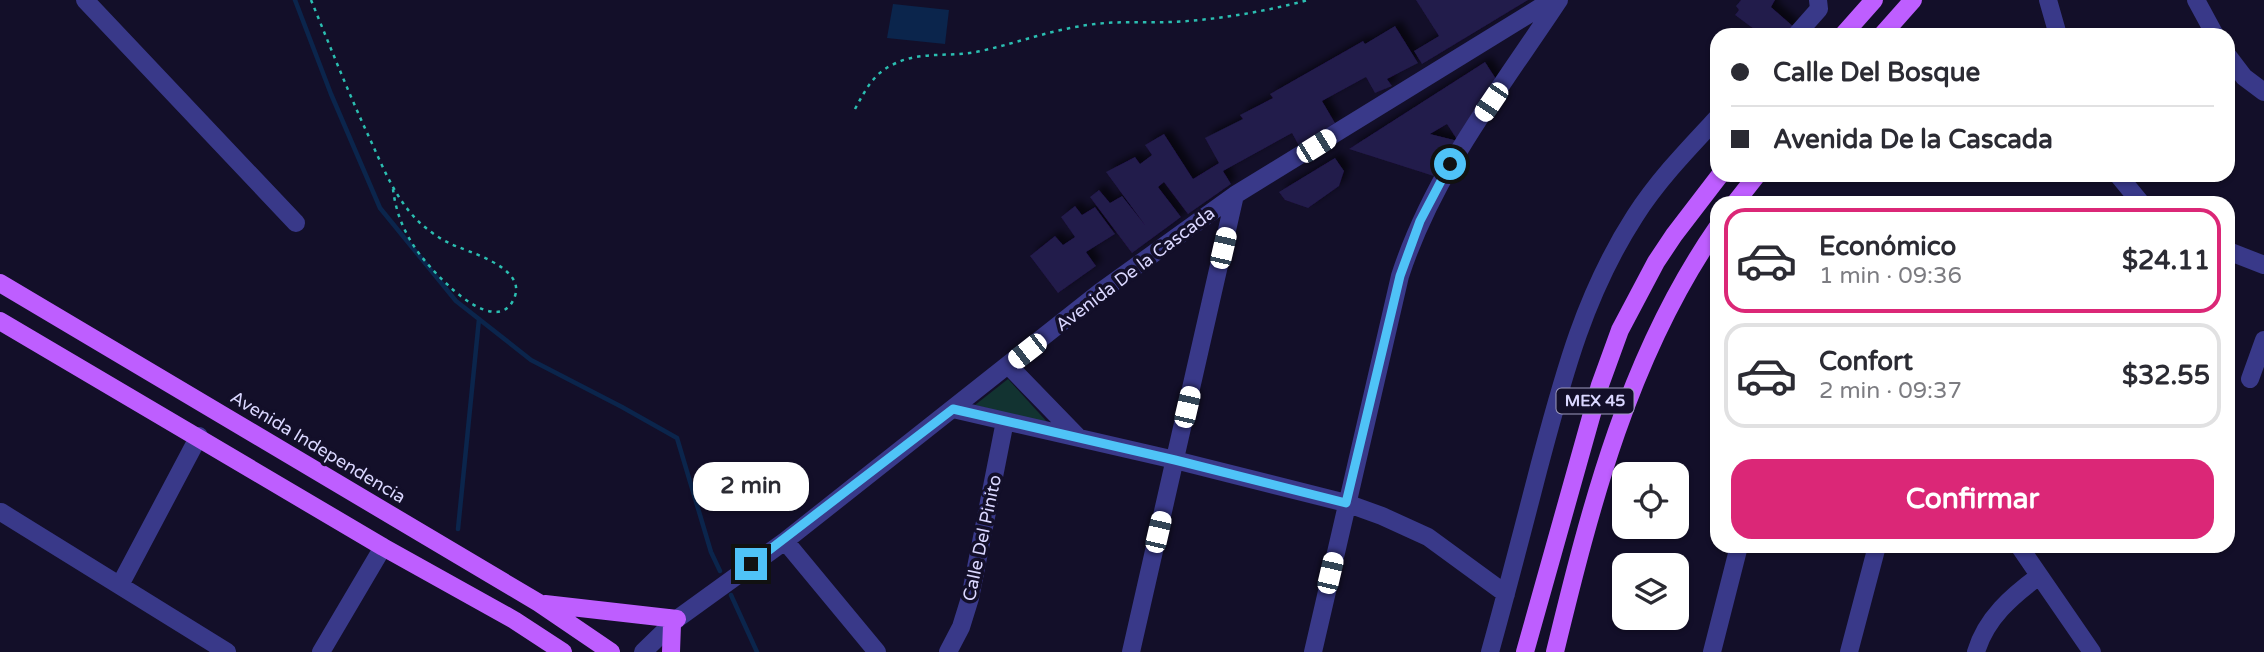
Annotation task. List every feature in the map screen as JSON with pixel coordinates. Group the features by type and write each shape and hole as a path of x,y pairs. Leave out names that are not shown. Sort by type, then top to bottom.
{"main road":[{"path":"1849,28 1874,0"},
{"path":"1888,28 1913,0"},
{"name":"MEX 45","path":"1525,652 1596,397 1617,339 1656,262 1715,182"},
{"name":"MEX 45","path":"1555,652 1590,519 1622,414 1660,324 1697,256 1710,238"},
{"name":"Avenida Independencia","path":"0,283 539,603 611,652"},
{"path":"0,320 383,547 514,620 563,652"},
{"path":"539,603 675,622 671,652"}],"street":[{"path":"85,0 296,223"},
{"name":"Avenida De la Cascada","path":"643,652 675,622 785,541 1100,292 1235,195 1552,0"},
{"path":"1313,652 1346,503 1409,248 1450,164 1559,0"},
{"path":"1802,28 1819,9 1818,0"},
{"path":"2048,0 2056,28"},
{"path":"2196,0 2211,28"},
{"path":"2235,65 2264,92"},
{"path":"1490,652 1552,420 1583,317 1613,253 1635,215 1675,162 1710,125"},
{"path":"2124,182 2135,196"},
{"path":"1131,652 1235,195"},
{"path":"1697,256 1710,251"},
{"path":"2235,254 2264,265"},
{"path":"2250,379 2264,340"},
{"path":"1008,365 1079,438"},
{"path":"953,409 1346,503 1428,537 1506,594"},
{"name":"Calle Del Pinito","path":"948,652 961,627 970,598 1005,421"},
{"path":"120,585 199,436"},
{"path":"1,512 227,652"},
{"path":"785,541 877,652"},
{"path":"321,652 383,547"},
{"path":"1712,652 1737,553"},
{"path":"1849,652 1875,553"},
{"path":"2024,553 2092,652"},
{"path":"1976,652 1996,614 2013,595 2039,576"}],"path":[{"path":"311,0 353,103 393,189 412,215 431,233 491,260 508,274 516,294 510,304 503,310 481,310 465,301 449,286 411,243 399,222 393,189"},
{"path":"855,109 873,78 891,65 918,55 980,51 1070,27 1209,19 1308,0"}],"green space":[{"path":"1008,379 1049,424 975,405"}],"water":[{"path":"893,4 949,10 945,44 887,38"}],"building":[{"path":"1416,0 1528,0 1422,64 1414,51 1439,36"},
{"path":"1741,0 1775,0 1771,7 1795,28 1753,28 1735,15 1739,10 1736,6"},
{"path":"1395,26 1418,63 1387,79 1392,86 1375,93 1366,77 1322,101 1335,123 1299,146 1292,133 1223,171 1231,184 1188,214 1164,182 1158,187 1181,217 1132,253 1090,197 1099,190 1110,203 1122,196 1145,225 1106,172 1135,157 1140,164 1152,155 1145,145 1164,134 1193,179 1219,163 1205,138 1243,119 1240,115 1273,98 1270,94 1363,41 1365,44"},
{"path":"1485,62 1498,82 1440,178 1349,149","holes":["1447,124 1458,141 1430,134"]},
{"path":"1335,158 1344,171 1339,186 1308,208 1285,200 1279,192"},
{"path":"1075,206 1082,215 1095,207 1115,234 1086,252 1096,266 1058,293 1030,256 1055,236 1063,245 1075,237 1061,217"}],"waterway":[{"path":"295,0 331,94 380,208 456,301 531,360 677,438 711,552 720,571"},
{"path":"458,529 479,319"},
{"path":"731,595 757,652"}],"route":[{"path":"751,564 785,541 953,409 1346,503 1400,276 1420,221 1450,164"}]}
